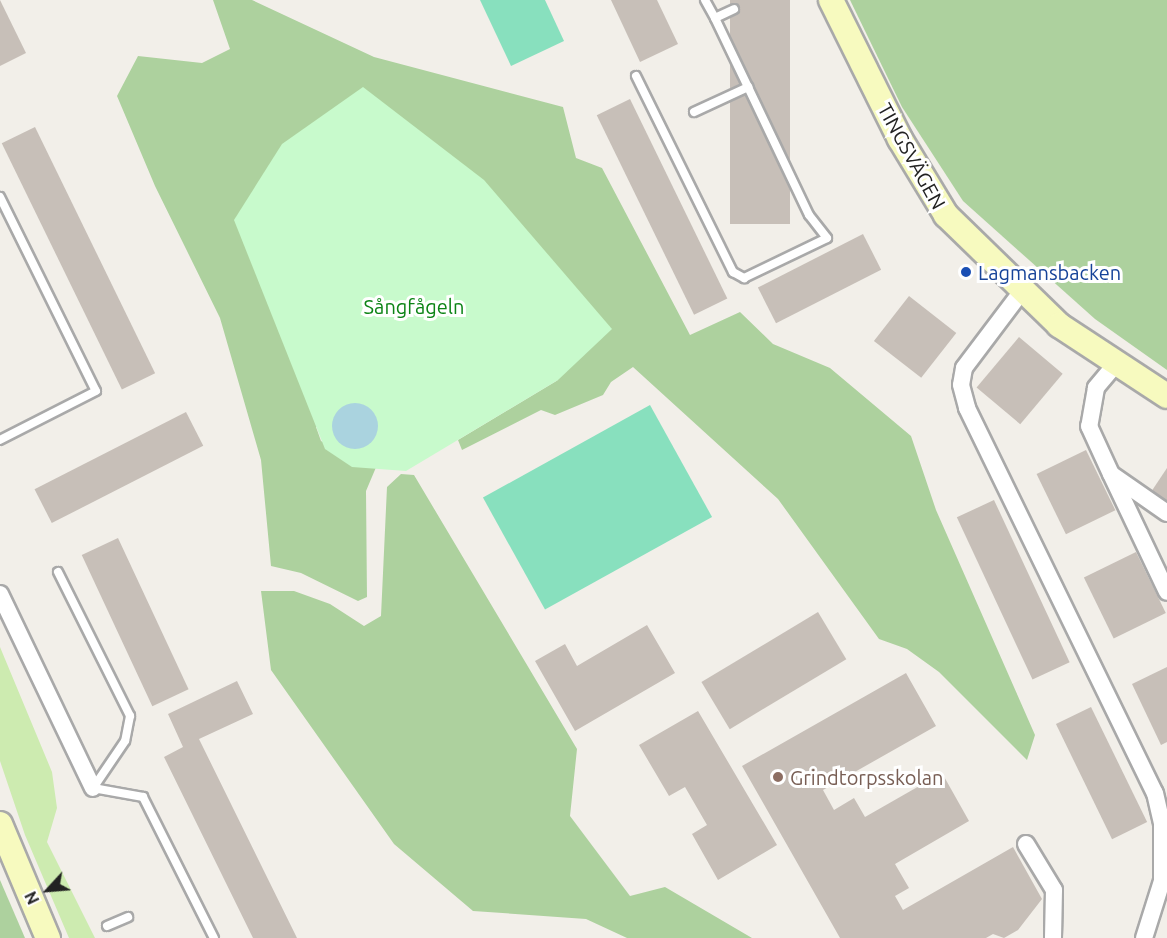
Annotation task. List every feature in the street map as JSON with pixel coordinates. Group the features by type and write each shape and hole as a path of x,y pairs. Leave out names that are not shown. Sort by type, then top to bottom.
{"street":[{"name":"TINGSVÄGEN","path":"831,0 923,182 946,215 1022,291 1115,364 1167,396"},
{"path":"1022,291 964,368 961,384 967,408 1155,793 1162,823 1162,881 1144,938"},
{"path":"1115,364 1096,388 1089,426 1167,592"},
{"path":"1111,474 1167,513"},
{"path":"0,594 93,788"},
{"path":"0,824 48,938"},
{"path":"1026,844 1054,890 1053,938"}],"lane":[{"path":"636,76 733,272 744,278 827,238 809,215 705,0"},
{"path":"715,18 734,9"},
{"path":"694,112 748,87"},
{"path":"0,197 96,391 0,440"},
{"path":"58,572 130,716 125,741 93,788 143,797 214,938"},
{"path":"107,926 128,917"}],"green space":[{"path":"213,0 252,0 374,57 563,107 576,158 602,168 690,335 740,312 773,344 830,368 911,436 936,510 1035,735 1027,760 939,672 907,649 879,639 778,499 633,367 611,382 603,395 555,415 541,410 462,450 458,440 558,380 316,427 321,441 368,467 377,465 366,491 367,597 358,601 301,573 271,566 261,460 220,318 155,186 117,96 138,56 202,63 230,49"},
{"path":"480,0 545,0 564,41 511,66"},
{"path":"850,0 1167,0 1167,370 1095,319 963,201 902,107"},
{"name":"Sångfågeln","path":"363,87 484,180 612,329 558,380 406,471 352,467 325,449 234,220 282,144"},
{"path":"650,405 712,517 545,610 483,498"},
{"path":"401,474 414,475 577,749 570,816 630,896 665,887 752,938 627,938 586,919 473,911 394,844 271,670 261,591 294,591 330,604 364,626 381,616 387,487"},
{"path":"0,647 52,772 57,808 47,842 95,938 69,938 25,835 0,761"},
{"path":"0,880 25,938 0,938"}],"water":[{"path":"355,403 364,404 372,409 377,417 377,435 372,443 364,448 355,449 346,448 338,443 333,435 332,426 333,417 338,409 346,404"}],"building":[{"path":"0,0 26,53 0,66"},
{"path":"611,0 657,0 678,44 640,62"},
{"path":"730,0 790,0 790,224 730,224"},
{"path":"630,99 727,299 694,315 597,115"},
{"path":"35,127 155,373 122,389 2,143"},
{"path":"863,234 881,270 776,323 758,288"},
{"path":"909,296 956,333 921,378 874,341"},
{"path":"1019,337 1063,374 1020,424 977,388"},
{"path":"186,412 203,446 52,523 35,489"},
{"path":"1086,450 1115,510 1066,534 1037,474"},
{"path":"1167,468 1167,504 1151,492"},
{"path":"994,500 1070,662 1032,680 957,517"},
{"path":"118,538 189,689 152,706 82,555"},
{"path":"1136,552 1166,613 1114,639 1084,577"},
{"path":"818,612 846,659 730,729 701,682"},
{"path":"647,625 675,673 575,731 535,661 565,644 577,666"},
{"path":"1167,667 1167,742 1161,745 1132,684"},
{"path":"906,673 936,726 823,790 834,810 854,798 865,817 942,773 969,821 895,864 909,888 895,896 903,910 1013,847 1042,899 1018,930 1004,938 993,934 986,938 840,938 742,766"},
{"path":"237,681 253,714 199,739 297,938 253,938 164,757 183,747 168,714"},
{"path":"1091,707 1147,822 1112,839 1056,724"},
{"path":"698,711 777,845 718,880 692,834 707,825 685,787 669,796 639,745"}],"place":[{"name":"Lagmansbacken","path":"966,272"},
{"name":"Grindtorpsskolan","path":"778,777"}]}
